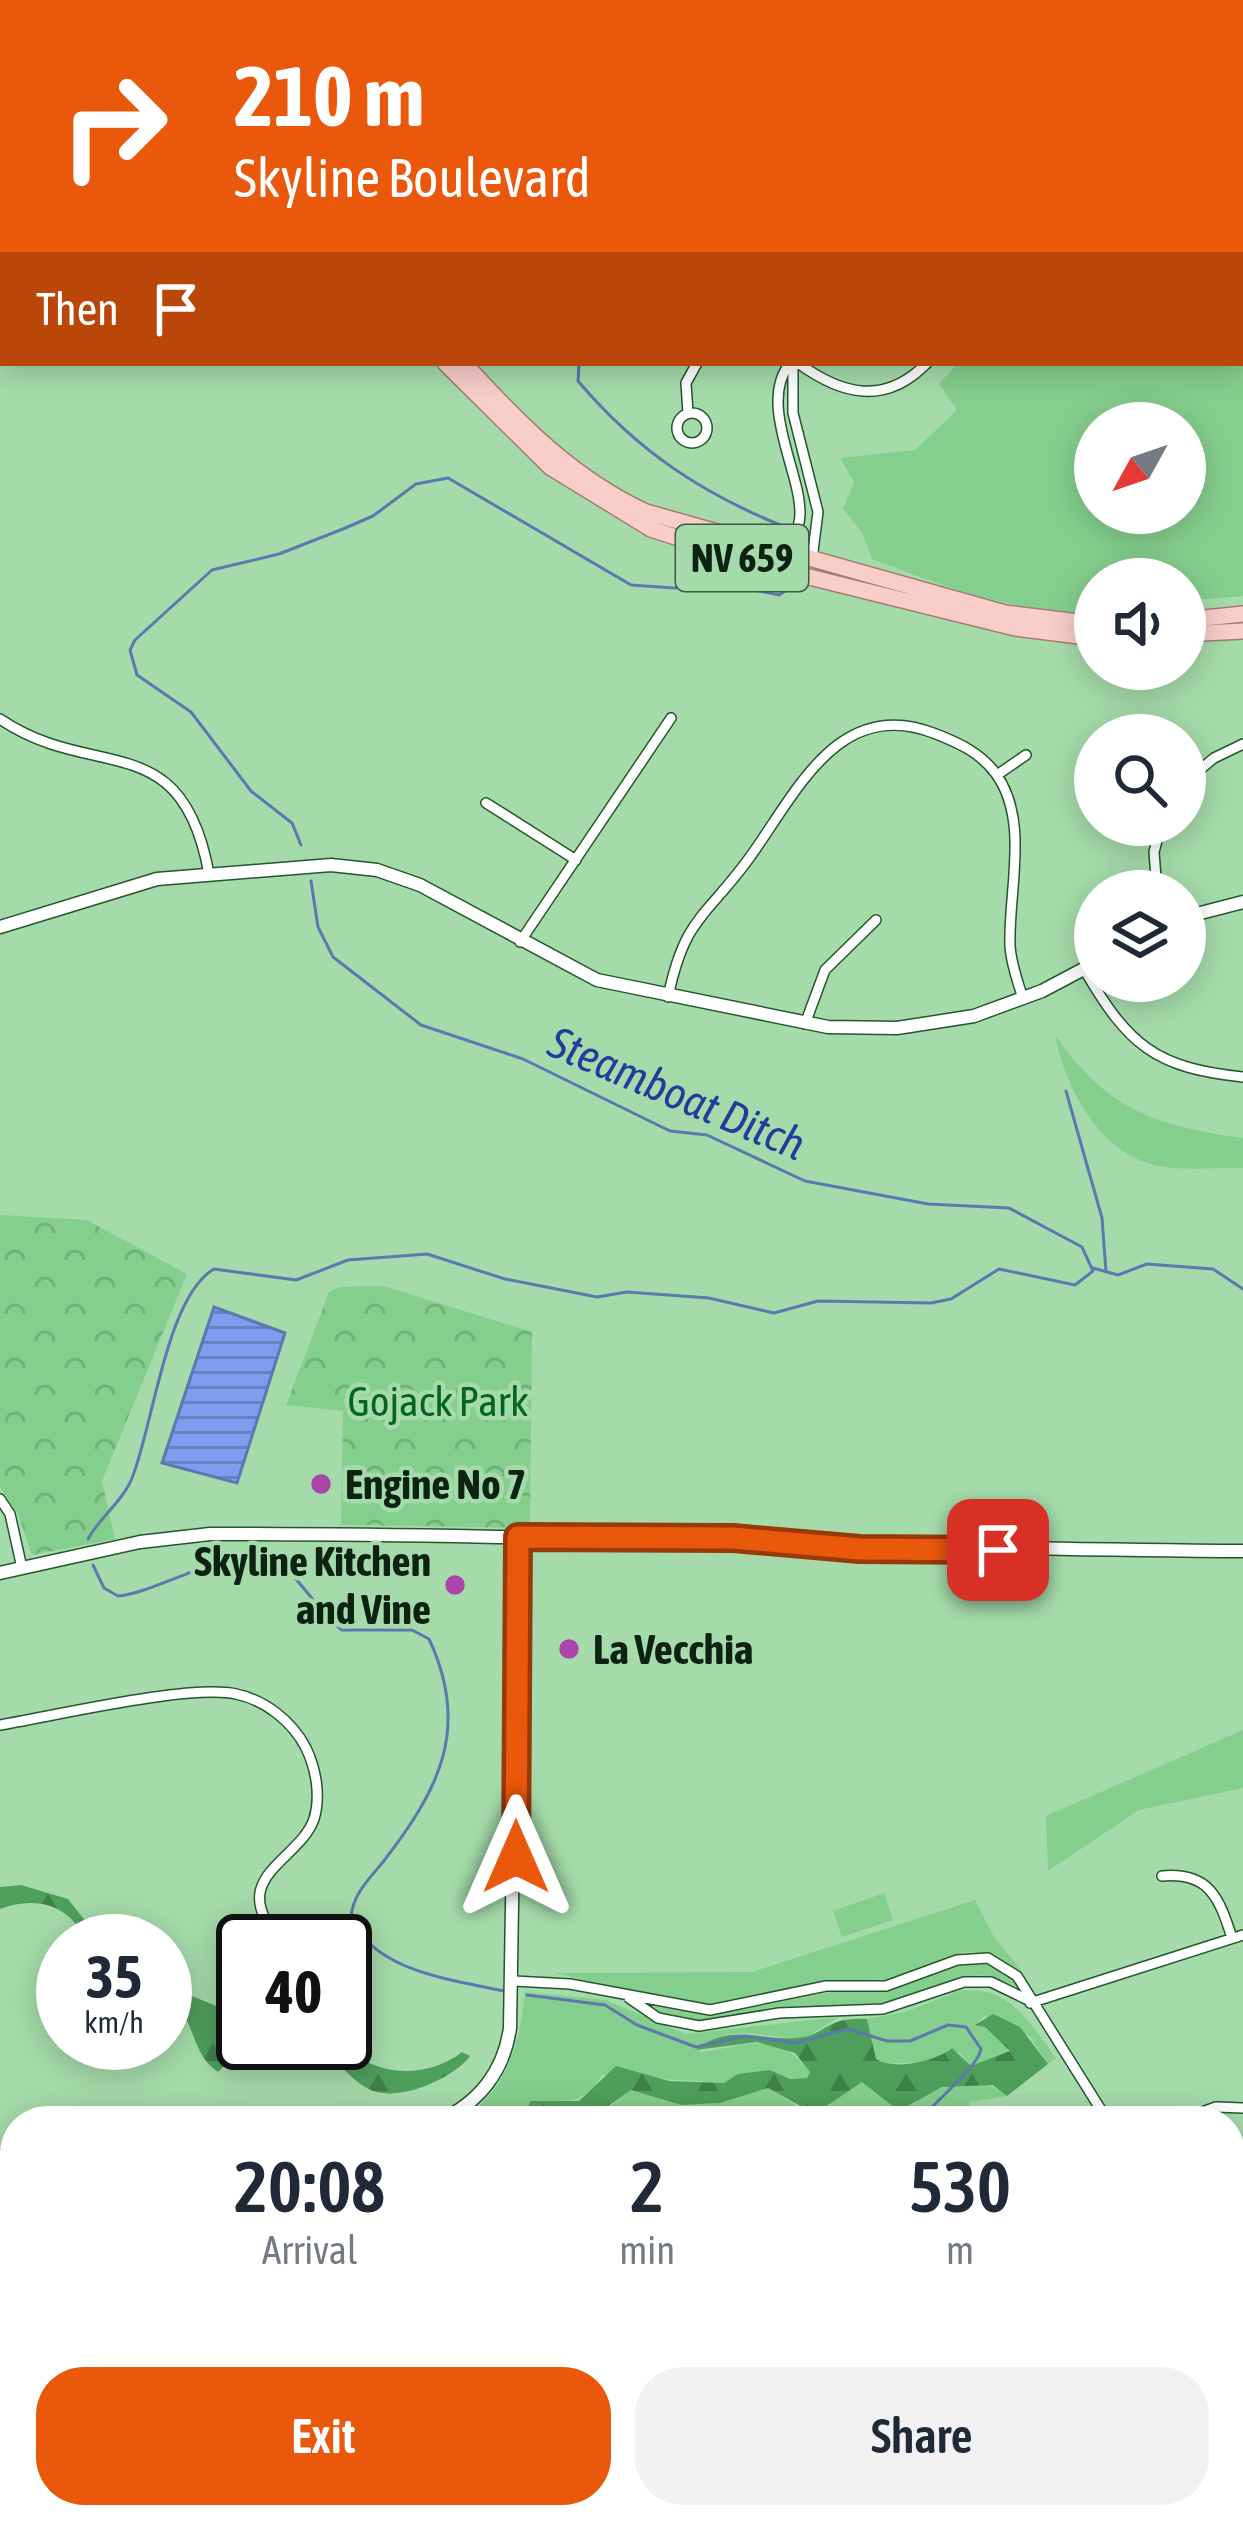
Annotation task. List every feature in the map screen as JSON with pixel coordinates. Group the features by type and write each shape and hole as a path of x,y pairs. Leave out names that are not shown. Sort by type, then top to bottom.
{"main road":[{"name":"NV 659","path":"448,366 524,445 581,491 668,536 765,566 1015,628 1074,635"},
{"name":"NV 659","path":"467,366 538,439 616,498 678,523 1005,613 1074,621"},
{"path":"765,566 812,559"},
{"path":"1206,618 1243,614"},
{"path":"1206,633 1243,631"}],"street":[{"path":"688,413 686,383 695,366"},
{"path":"765,548 781,546 802,528 797,488 775,413 777,388 792,366"},
{"path":"794,366 793,413 818,512 812,559"},
{"path":"799,366 831,386 866,394 905,381 923,366"},
{"path":"520,942 671,718"},
{"path":"0,719 43,742 126,760 158,776 193,815 209,874"},
{"path":"668,997 687,932 738,874 834,744 861,729 907,725 961,744 997,775 1014,825 1010,942 1023,999"},
{"path":"1206,765 1243,745"},
{"path":"997,775 1025,755"},
{"path":"486,802 576,860"},
{"path":"0,927 139,882 331,865 377,870 420,885 597,980 805,1024 922,1026 1023,999 1074,974"},
{"path":"1206,912 1243,902"},
{"path":"805,1024 825,970 876,920"},
{"path":"1108,1002 1119,1025 1145,1050 1180,1068 1243,1077"},
{"path":"0,1498 10,1514 22,1568"},
{"path":"0,1573 186,1536 733,1538 860,1549 1243,1551"},
{"path":"464,2106 498,2070 508,2042 514,1981 518,1537"},
{"path":"0,1725 200,1693 233,1693 268,1707 303,1742 317,1788 312,1825 270,1868 262,1890 265,1914"},
{"path":"627,1996 658,2018 699,2026 779,2013 883,2009 964,1982 1000,1985 1030,2002 1237,1937 1220,1901 1204,1881 1190,1875 1162,1876"},
{"path":"514,1981 570,1984 710,2010 826,1986 886,1986 976,1957 1010,1967 1098,2106"}],"green space":[{"path":"955,366 1243,366 1243,596 1206,599 1206,558 1074,558 1074,611 981,597 872,559 862,533 843,509 854,482 840,458 915,450 957,410 939,384"},
{"path":"1055,1035 1094,1081 1136,1110 1184,1127 1243,1138 1243,1168 1150,1164 1114,1144 1075,1094"},
{"path":"0,1215 87,1220 187,1274 102,1481 115,1539 32,1555 18,1514 0,1487"},
{"name":"Gojack Park","path":"384,1286 532,1332 530,1528 341,1525 343,1411 286,1405 329,1292 339,1287"},
{"path":"1243,1730 1243,1788 1139,1810 1048,1871 1046,1816"},
{"path":"21,1885 68,1899 80,1914 65,1914 39,1903 0,1909 0,1887"},
{"path":"884,1893 893,1920 842,1937 833,1911"},
{"path":"975,1900 994,1937 1022,1971 994,1954 964,1952 896,1979 830,1981 696,2006 554,1973 752,1972"},
{"path":"970,1962 997,1967 1016,1986 979,1975 892,2002 777,2009 703,2021 669,2017 651,2006 710,2016 837,1991 890,1991"},
{"path":"959,1991 1005,2000 1027,2019 1056,2058 1048,2064 1030,2036 984,2016 975,2025 984,2026 1009,2049 1006,2054 971,2066 960,2053 948,2050 937,2061 884,2064 876,2059 867,2019 905,2012"},
{"path":"525,1992 606,2000 686,2034 839,2017 801,2037 731,2034 708,2042 699,2052 772,2045 797,2058 810,2072 808,2078 756,2074 724,2083 602,2075 580,2097 530,2101 533,2106 479,2106 501,2079 519,2031"},
{"path":"192,1996 216,2006 216,2070 220,2070 218,2072 208,2064 192,2032"},
{"path":"993,2014 1020,2027 1048,2064 1007,2096 993,2085 942,2087 908,2106 893,2106 862,2082 827,2106 801,2106 768,2088 720,2103 681,2105 631,2090 608,2106 529,2106 530,2101 579,2101 616,2066 669,2081 724,2083 738,2074 770,2070 790,2079 807,2078 810,2072 795,2053 757,2042 696,2050 720,2037 796,2038 853,2019 867,2019 876,2059 884,2063 915,2063 952,2048 971,2066 1010,2051 985,2027 975,2025"},
{"path":"462,2052 470,2056 426,2086 398,2093 373,2091 344,2070 372,2070 372,2064 416,2070"},
{"path":"863,2082 914,2105 934,2091 959,2083 986,2084 1007,2096 969,2102 970,2106 829,2106 846,2089"},
{"path":"768,2088 797,2106 611,2106 631,2090 681,2105 720,2103"}],"water":[{"path":"214,1307 285,1333 237,1483 162,1463"}],"waterway":[{"name":"Steamboat Ditch","path":"579,366 578,381 649,450 729,502 790,529"},
{"name":"Steamboat Ditch","path":"301,845 292,823 251,791 191,712 137,675 130,650 135,640 212,570 279,554 373,516 416,484 448,478 631,585 674,588 720,583 779,595 791,587"},
{"name":"Steamboat Ditch","path":"88,1539 132,1478 172,1334 198,1284 214,1269 296,1280 348,1260 427,1254 505,1279 597,1297 627,1292 709,1298 774,1313 818,1301 931,1303 951,1299 999,1269 1075,1285 1093,1271 1082,1247 1009,1208 928,1204 805,1181 707,1135 670,1131 523,1059 421,1025 333,957 318,927 311,881"},
{"path":"1066,1091 1102,1218 1106,1272"},
{"path":"1093,1268 1118,1275 1147,1264 1213,1269 1243,1289"},
{"name":"Steamboat Ditch","path":"93,1565 104,1588 118,1596 224,1561 263,1556 287,1570 342,1630 412,1630 429,1639 447,1701 443,1757 420,1809 362,1887 351,1917 362,1936 396,1962 504,1991"},
{"name":"Steamboat Ditch","path":"527,1995 605,2005 637,2025 696,2047 745,2036 795,2043 848,2029 887,2041 910,2041 948,2025 966,2027 981,2049 978,2057 934,2106"}],"place":[{"name":"Engine No 7","path":"321,1484"},
{"name":"Skyline Kitchen and Vine","path":"455,1585"},
{"name":"La Vecchia","path":"569,1649"}],"route":[{"path":"516,1857 518,1537 733,1538 860,1549 998,1550"}]}
